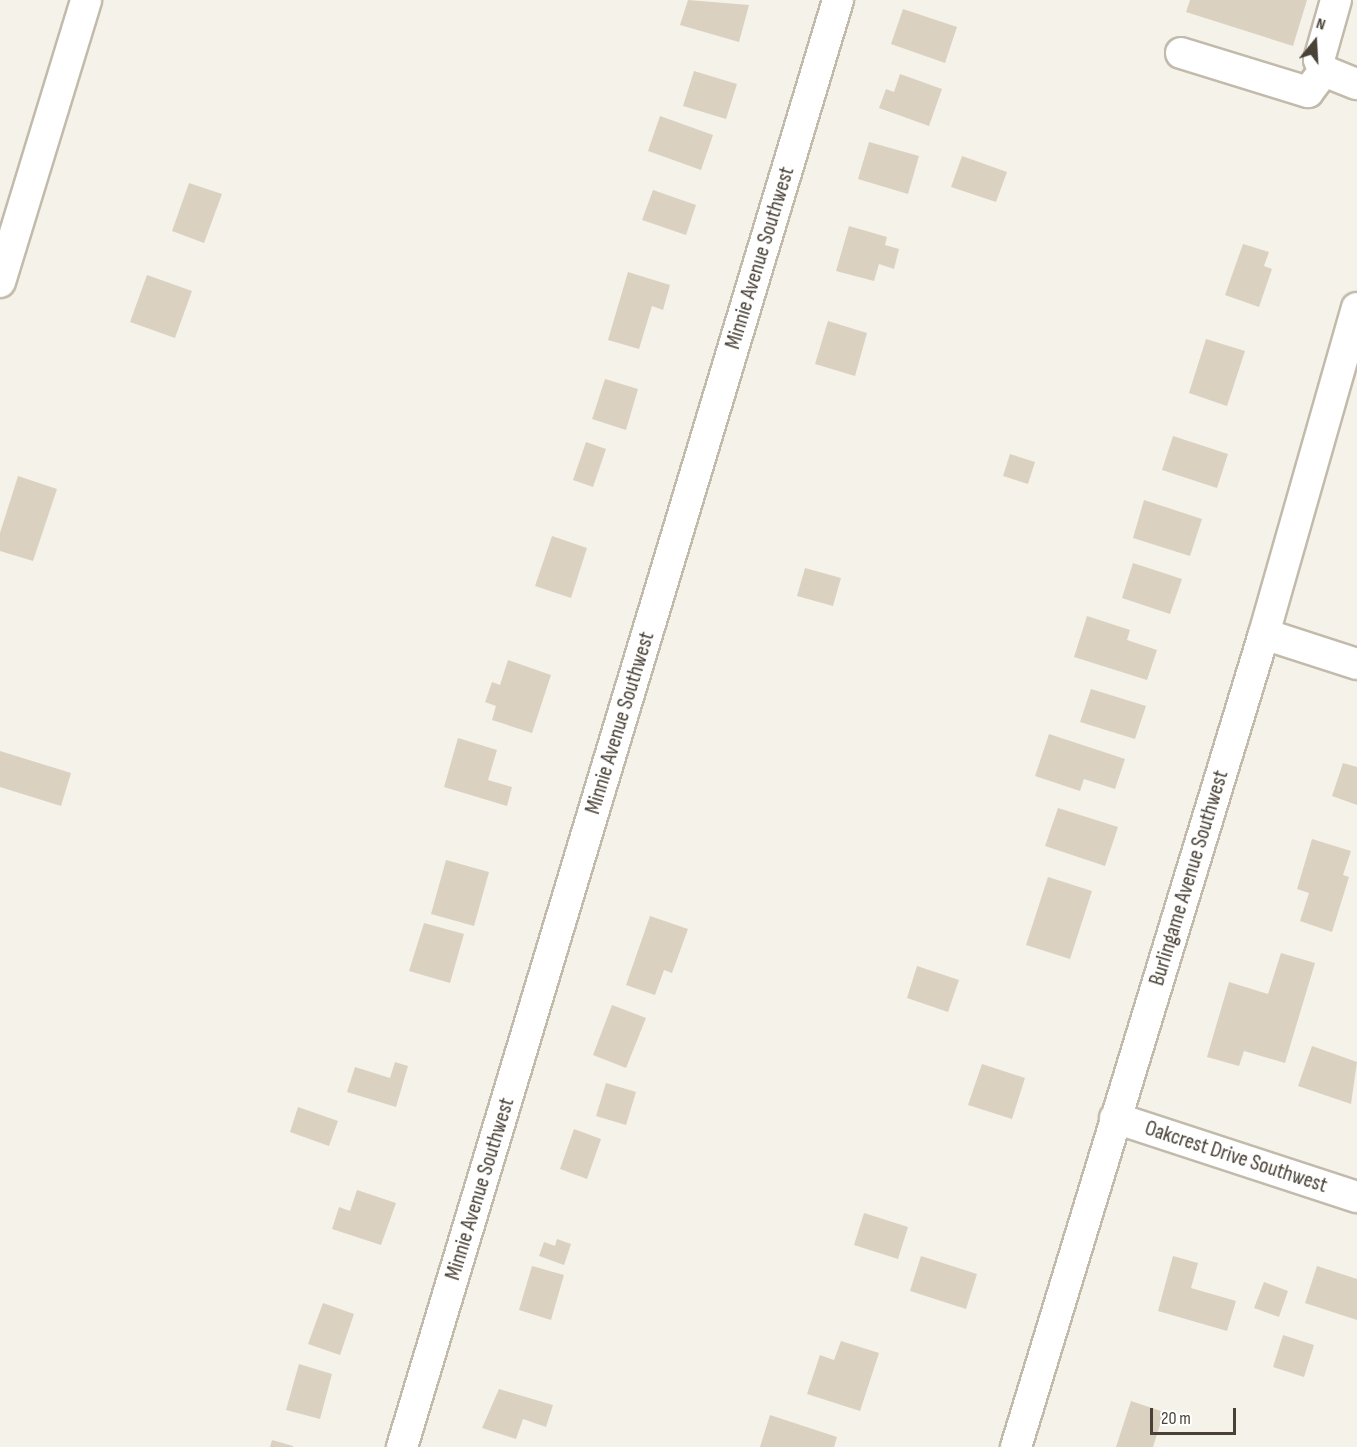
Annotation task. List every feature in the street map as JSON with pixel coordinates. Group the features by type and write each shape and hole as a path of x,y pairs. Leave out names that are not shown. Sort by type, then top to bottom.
{"street":[{"path":"0,282 86,0"},
{"name":"Minnie Avenue Southwest","path":"402,1447 838,0"},
{"path":"1335,0 1318,60 1324,71 1357,84"},
{"path":"1181,53 1308,92 1324,71"},
{"name":"Burlingame Avenue Southwest","path":"1016,1447 1264,634 1355,321"},
{"path":"1264,634 1357,664"},
{"name":"Oakcrest Drive Southwest","path":"1115,1118 1357,1197"}],"building":[{"path":"688,0 749,5 739,42 680,25"},
{"path":"1190,0 1307,0 1293,46 1186,12"},
{"path":"903,9 957,27 945,63 891,44"},
{"path":"694,71 737,84 726,119 683,106"},
{"path":"900,74 942,89 929,126 879,108 886,89 894,92"},
{"path":"660,116 713,135 701,170 648,151"},
{"path":"869,142 919,156 908,194 858,179"},
{"path":"962,156 1007,172 996,202 951,187"},
{"path":"189,183 222,194 204,243 172,231"},
{"path":"653,190 696,205 686,235 642,220"},
{"path":"849,226 887,237 885,245 899,249 894,269 879,264 874,281 836,271"},
{"path":"1243,244 1269,252 1264,266 1272,269 1259,307 1225,295"},
{"path":"628,272 670,285 663,310 652,306 639,349 608,340"},
{"path":"147,275 192,291 175,338 130,322"},
{"path":"828,321 867,333 855,376 815,364"},
{"path":"1206,339 1245,351 1227,406 1189,393"},
{"path":"605,379 638,389 626,430 592,419"},
{"path":"1173,436 1228,454 1217,488 1162,470"},
{"path":"586,442 606,449 593,487 573,480"},
{"path":"1010,454 1035,462 1028,484 1003,476"},
{"path":"18,476 57,489 33,561 0,551 0,533"},
{"path":"1144,500 1202,519 1190,556 1133,538"},
{"path":"552,536 587,548 571,598 535,586"},
{"path":"1133,563 1182,579 1170,614 1122,598"},
{"path":"805,568 841,578 833,606 797,596"},
{"path":"1087,616 1130,630 1127,640 1157,650 1147,680 1074,657"},
{"path":"508,660 551,675 532,733 492,720 496,706 485,702 492,682 500,685"},
{"path":"1091,689 1146,706 1135,739 1080,722"},
{"path":"1049,734 1125,759 1115,789 1084,779 1080,791 1035,776"},
{"path":"458,738 497,750 488,780 512,787 507,806 444,787"},
{"path":"0,751 71,773 61,806 0,787"},
{"path":"1343,763 1357,767 1357,805 1332,796"},
{"path":"1058,808 1118,827 1105,866 1045,846"},
{"path":"1312,839 1351,851 1343,875 1349,877 1332,932 1300,921 1309,893 1297,889"},
{"path":"446,860 489,872 474,926 431,914"},
{"path":"1048,877 1092,891 1070,959 1026,945"},
{"path":"650,916 688,929 672,973 664,970 655,995 626,985"},
{"path":"424,923 464,934 450,983 409,971"},
{"path":"1281,953 1315,963 1285,1063 1244,1051 1239,1066 1207,1057 1229,982 1268,994"},
{"path":"917,966 959,980 948,1012 907,998"},
{"path":"612,1005 646,1018 626,1068 593,1055"},
{"path":"1312,1046 1357,1062 1351,1104 1298,1086"},
{"path":"395,1062 408,1066 396,1107 347,1092 355,1067 390,1078"},
{"path":"982,1064 1025,1078 1012,1119 968,1105"},
{"path":"606,1083 636,1092 626,1125 596,1116"},
{"path":"298,1107 338,1121 329,1146 290,1132"},
{"path":"574,1129 601,1139 587,1179 560,1169"},
{"path":"357,1190 396,1203 381,1245 332,1229 339,1207 350,1211"},
{"path":"864,1213 908,1227 898,1259 854,1245"},
{"path":"557,1239 571,1244 564,1265 539,1256 544,1242 555,1246"},
{"path":"921,1256 977,1274 966,1309 910,1291"},
{"path":"1173,1256 1198,1263 1191,1288 1236,1301 1227,1331 1158,1311"},
{"path":"532,1266 564,1275 551,1320 519,1310"},
{"path":"1317,1266 1357,1279 1357,1320 1305,1303"},
{"path":"1264,1282 1288,1291 1279,1317 1254,1308"},
{"path":"323,1303 354,1314 340,1355 308,1344"},
{"path":"1283,1335 1314,1345 1304,1377 1273,1367"},
{"path":"841,1341 879,1353 860,1411 807,1394 820,1355 834,1360"},
{"path":"299,1364 332,1374 320,1419 286,1410"},
{"path":"499,1389 553,1405 546,1427 523,1419 516,1439 482,1428"},
{"path":"1131,1401 1164,1412 1153,1447 1116,1447"},
{"path":"770,1415 837,1437 834,1447 760,1447"},
{"path":"272,1440 293,1446 293,1447 270,1447"}]}
